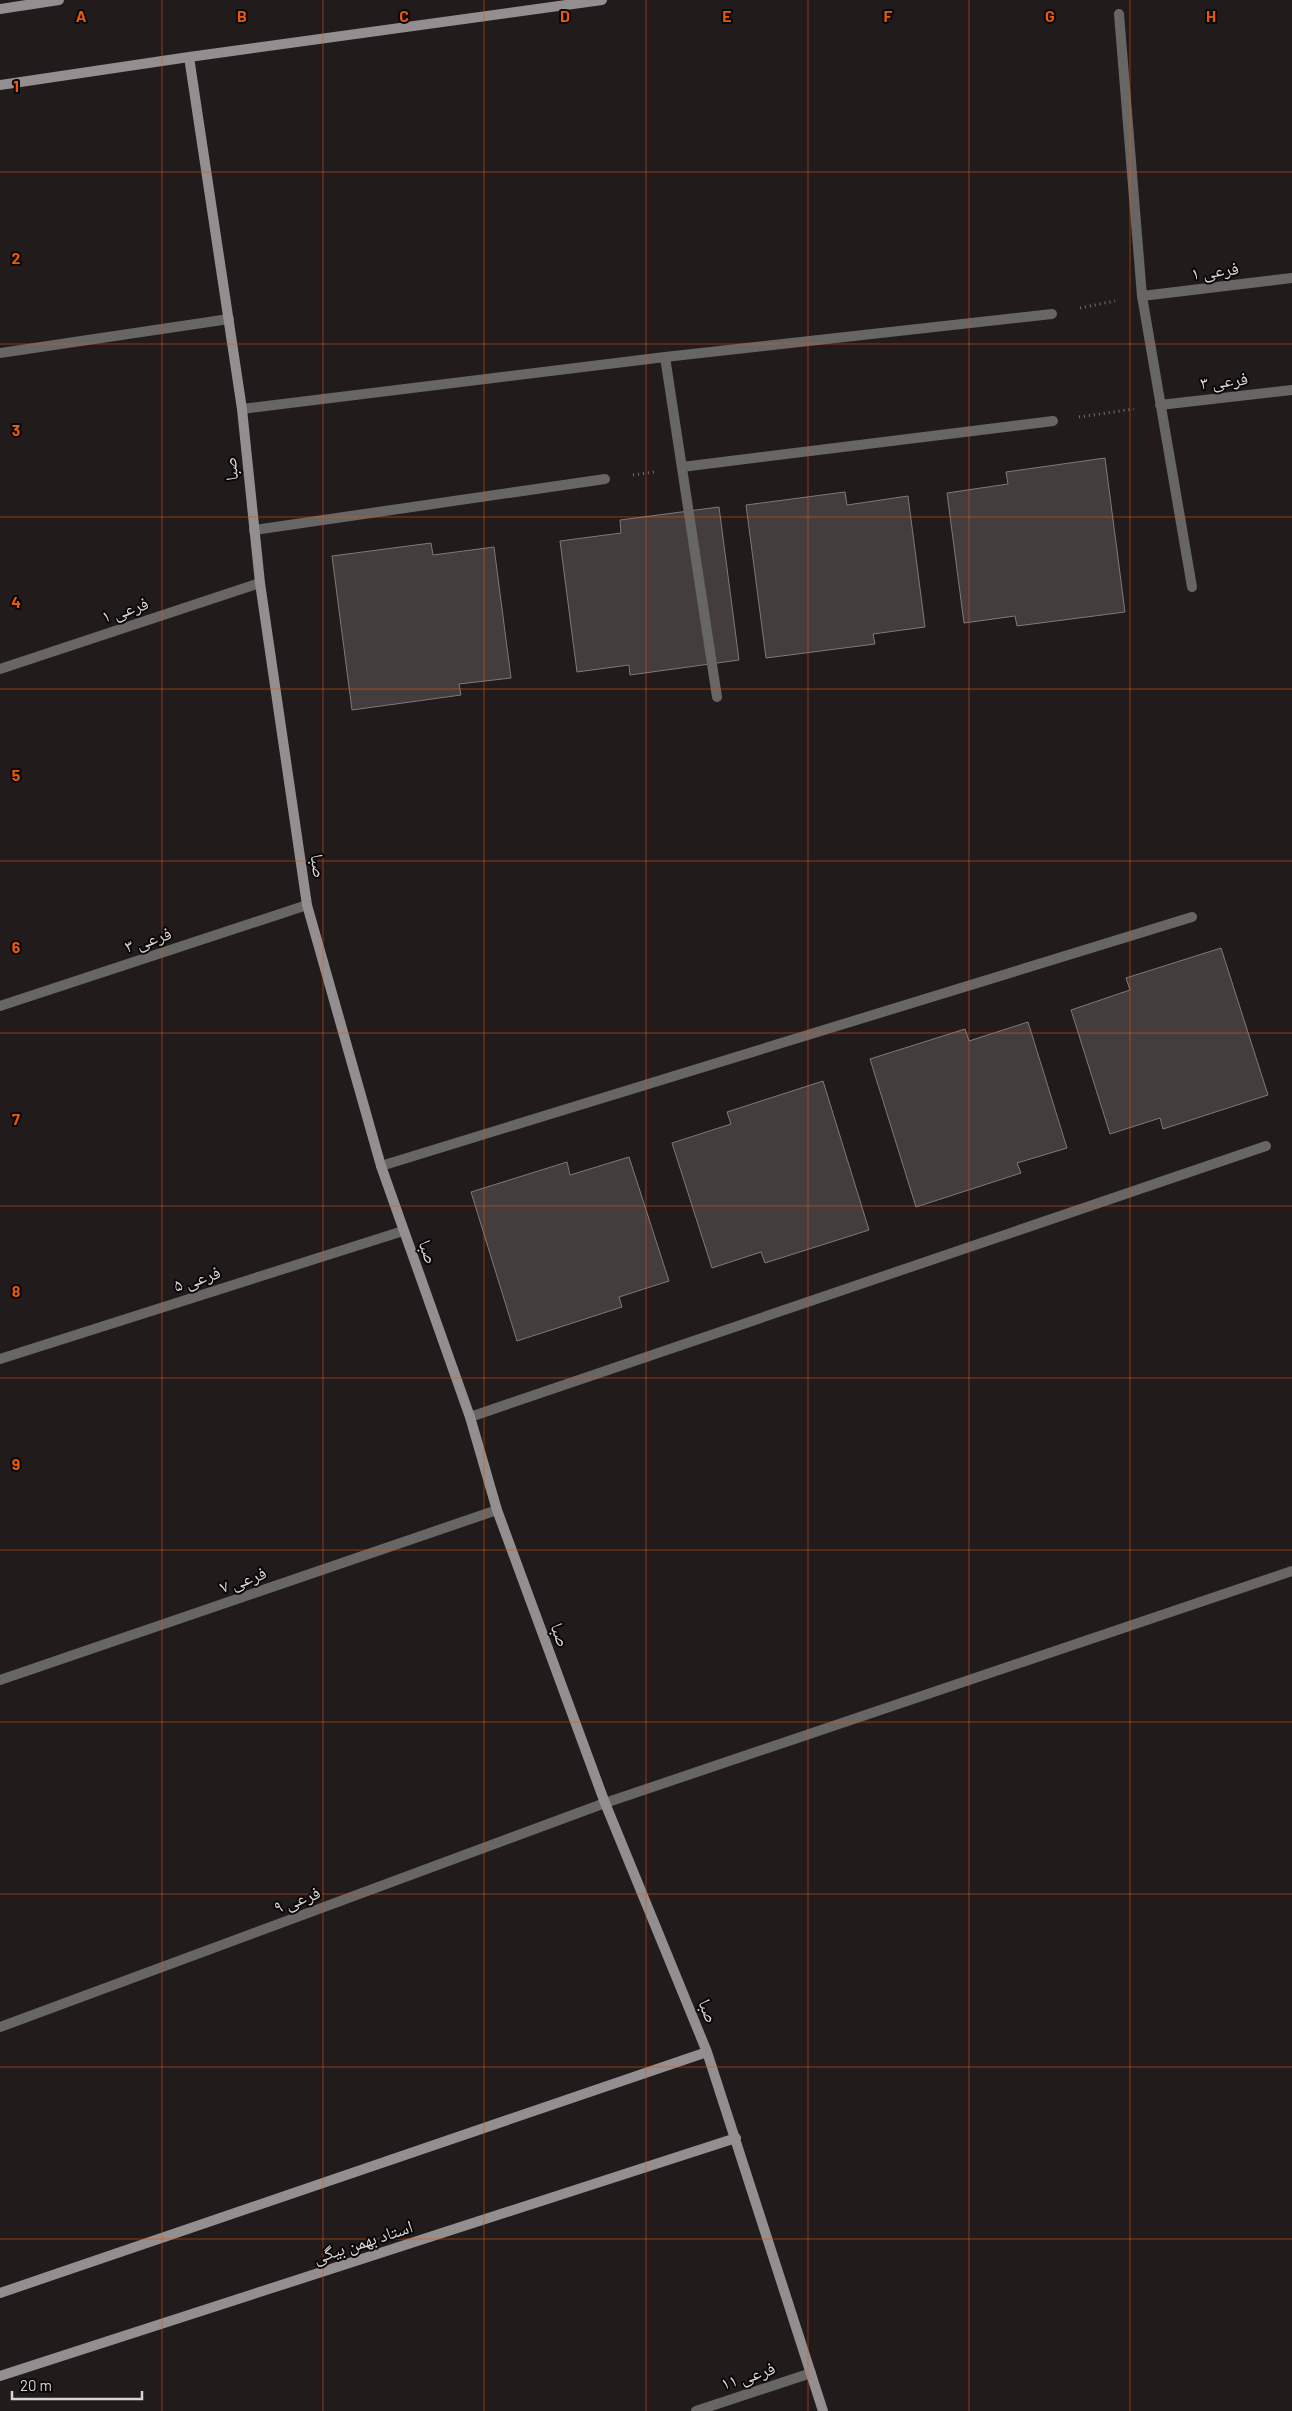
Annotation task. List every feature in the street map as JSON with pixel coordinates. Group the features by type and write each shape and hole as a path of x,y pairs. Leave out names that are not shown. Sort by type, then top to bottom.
{"street":[{"path":"0,9 59,0"},
{"path":"0,85 602,0"},
{"path":"1119,14 1142,296 1192,587"},
{"name":"صبا","path":"189,57 242,408 260,583 307,905 381,1166 470,1417 497,1510 605,1803 707,2052 823,2411"},
{"name":"فرعی ۱","path":"1142,296 1292,278"},
{"path":"242,408 665,357 1052,314"},
{"path":"0,353 228,319"},
{"path":"665,357 717,697"},
{"name":"فرعی ۳","path":"1160,405 1292,390"},
{"path":"682,467 1052,421"},
{"path":"254,530 605,479"},
{"name":"فرعی ۱","path":"0,669 260,583"},
{"name":"فرعی ۳","path":"0,1006 307,905"},
{"path":"381,1166 1192,917"},
{"path":"470,1417 1266,1146"},
{"name":"فرعی ۵","path":"0,1359 403,1231"},
{"name":"فرعی ۷","path":"0,1680 497,1510"},
{"name":"فرعی ۹","path":"0,2027 605,1803 1292,1571"},
{"path":"0,2293 707,2052"},
{"name":"استاد بهمن بیگی","path":"0,2376 736,2138"},
{"name":"فرعی ۱۱","path":"696,2411 811,2373"}],"path":[{"path":"1052,314 1142,296"},
{"path":"1052,421 1160,405"},
{"path":"605,479 682,467"}],"building":[{"path":"1105,458 1125,612 1017,626 1015,616 964,623 947,493 1008,484 1006,472"},
{"path":"845,492 847,505 908,496 925,627 873,634 875,644 766,658 746,505"},
{"path":"719,507 739,660 630,675 629,665 577,672 560,541 621,533 620,520"},
{"path":"431,543 433,555 494,547 511,678 459,684 461,695 352,710 332,556"},
{"path":"1221,948 1268,1095 1163,1129 1160,1118 1110,1134 1071,1010 1130,990 1126,978"},
{"path":"1028,1022 1067,1148 1017,1163 1021,1173 916,1207 870,1059 965,1029 969,1041"},
{"path":"823,1081 869,1230 765,1263 761,1252 712,1268 672,1143 731,1124 727,1112"},
{"path":"629,1157 669,1281 619,1297 622,1307 517,1341 471,1192 567,1162 570,1175"}]}
